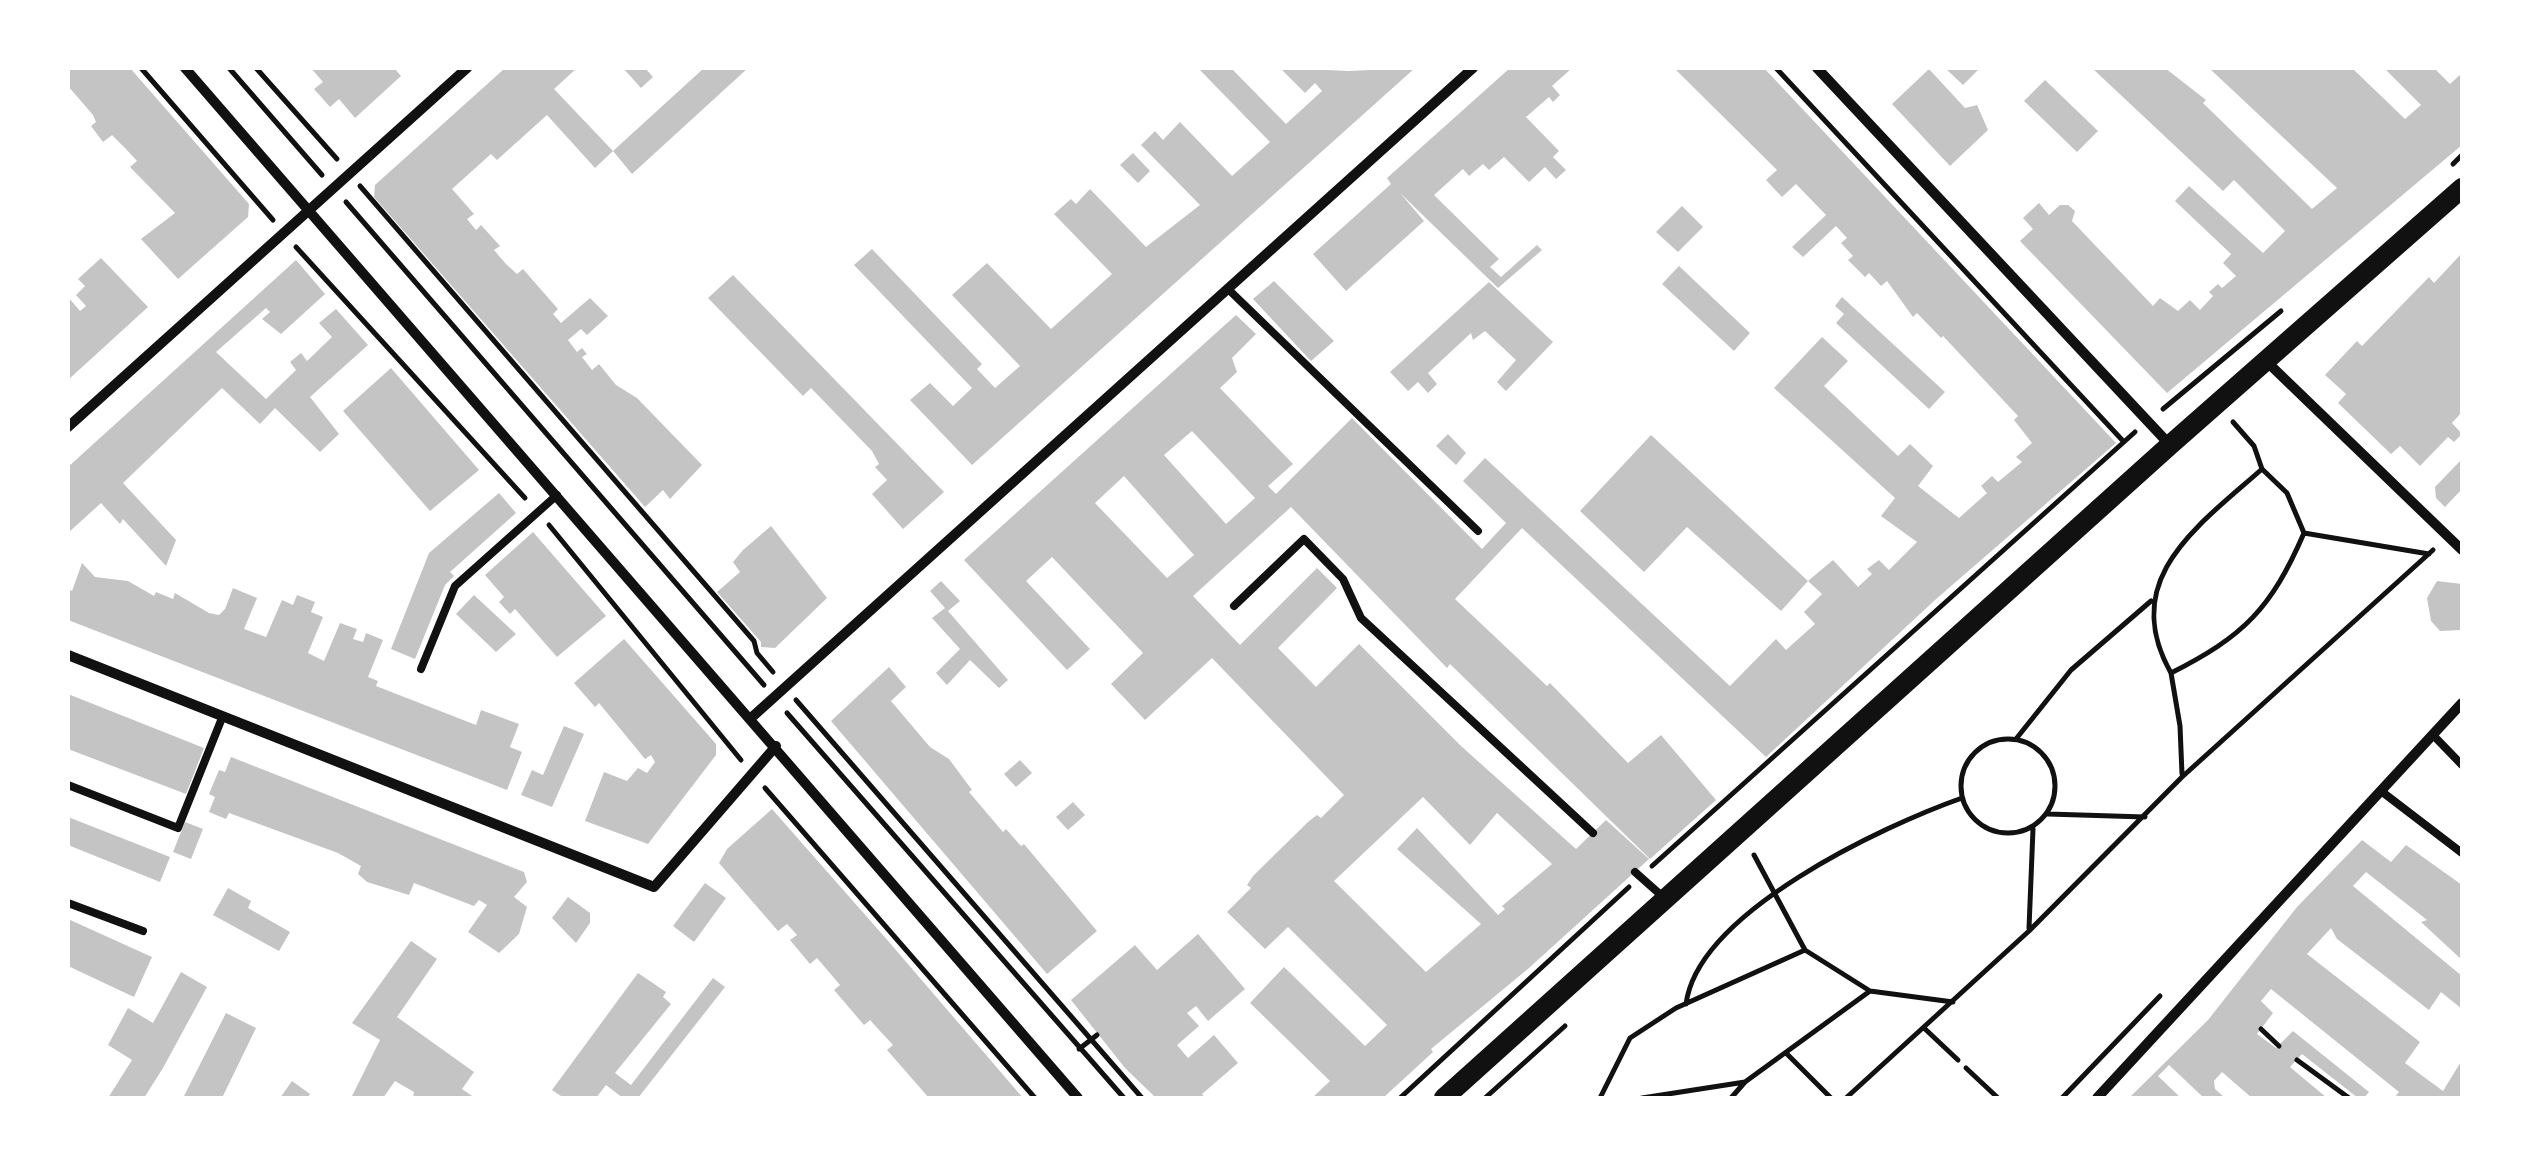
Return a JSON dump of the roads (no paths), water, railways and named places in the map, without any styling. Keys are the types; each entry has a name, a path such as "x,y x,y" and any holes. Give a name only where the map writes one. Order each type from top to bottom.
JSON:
{"main road":[{"path":"1444,1098 2265,360 2462,188"}],"street":[{"path":"185,68 1078,1098"},
{"path":"68,426 467,68"},
{"path":"751,718 1473,68"},
{"path":"1817,68 2170,445"},
{"path":"2265,360 2462,550"},
{"path":"68,655 654,887 776,746"},
{"path":"2097,1098 2462,703"}],"lane":[{"path":"1228,289 1478,531"},
{"path":"421,669 455,586 557,495"},
{"path":"1234,606 1304,539 1344,579 1361,618 1593,833"},
{"path":"68,786 178,828 222,718"},
{"path":"2432,736 2462,765"},
{"path":"2381,791 2462,853"},
{"path":"1638,874 1665,900"},
{"path":"68,903 143,930"}]}
